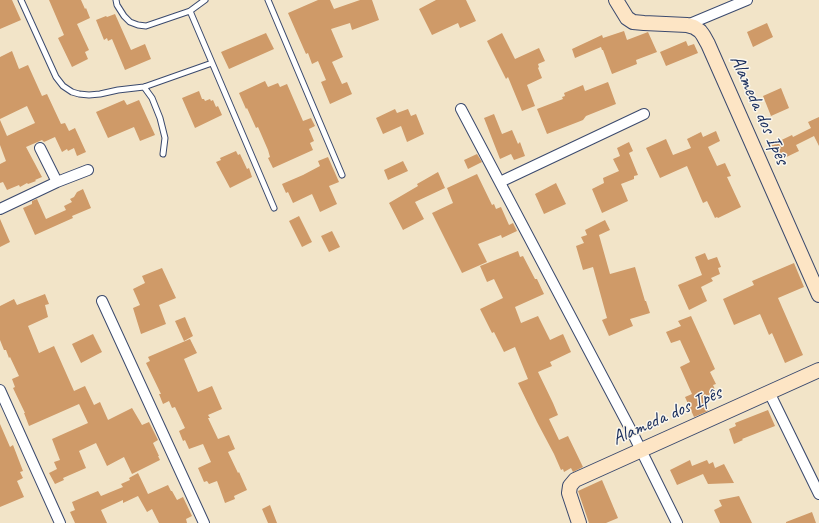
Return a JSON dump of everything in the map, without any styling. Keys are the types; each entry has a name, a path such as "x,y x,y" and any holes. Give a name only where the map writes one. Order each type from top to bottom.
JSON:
{"street":[{"path":"616,0 628,18 633,22 687,25 747,0"},
{"name":"Alameda dos Ipês","path":"687,25 700,31 708,44 819,293"},
{"path":"461,109 641,450 677,523"},
{"path":"500,182 644,114"},
{"path":"40,148 57,182"},
{"path":"0,209 57,182 88,170"},
{"path":"102,301 204,523"},
{"name":"Alameda dos Ipês","path":"578,523 569,493 570,486 575,480 819,370"},
{"path":"0,390 60,523"},
{"path":"769,392 819,494"}],"lane":[{"path":"21,0 56,78 63,86 72,92 90,95 144,87 212,63"},
{"path":"116,0 117,5 130,22 146,26 190,11 205,0"},
{"path":"268,0 342,175"},
{"path":"190,11 274,208"},
{"path":"144,87 152,98 160,118 165,138 163,154"}],"building":[{"path":"0,0 12,0 21,20 0,29"},
{"path":"49,0 81,0 90,18 77,24 89,50 85,52 88,59 72,67 58,38 64,35"},
{"path":"318,0 330,0 334,9 360,0 372,0 379,20 352,30 350,23 331,29 343,57 332,62 342,84 347,82 352,94 330,104 321,82 326,80 318,61 312,64 288,13"},
{"path":"436,0 466,0 476,21 460,28 458,23 432,35 419,9"},
{"path":"115,14 131,50 145,44 151,59 125,70 112,39 108,41 107,38 104,40 96,20"},
{"path":"767,23 773,37 753,47 747,32"},
{"path":"624,31 627,40 648,32 657,52 636,60 637,64 612,74 601,47 575,58 572,49 602,35 603,38"},
{"path":"266,33 274,49 229,69 221,52"},
{"path":"502,33 515,59 539,48 545,61 538,64 542,78 527,85 535,106 522,111 508,77 506,79 487,41"},
{"path":"686,41 688,46 694,44 698,53 666,66 660,52"},
{"path":"12,51 19,69 28,65 42,96 47,94 61,124 65,123 69,131 75,128 86,152 77,156 74,148 68,151 67,149 62,152 55,137 44,142 42,140 26,147 42,177 20,187 19,185 7,190 3,182 0,183 0,164 6,161 0,145 0,120 7,136 35,123 27,106 0,119 0,57"},
{"path":"265,81 268,87 278,83 280,87 287,84 303,121 311,118 315,126 309,129 314,141 310,143 313,150 273,168 268,158 270,157 268,150 258,127 256,128 239,93"},
{"path":"608,82 616,104 586,116 583,120 547,134 537,109 563,99 562,97 565,96 564,93 583,85 585,91"},
{"path":"781,88 789,108 771,116 763,96"},
{"path":"199,91 202,99 205,101 210,99 211,101 213,100 216,107 218,106 222,115 195,128 182,98"},
{"path":"124,100 127,105 139,100 155,135 140,141 134,127 108,138 96,112"},
{"path":"395,109 397,113 408,109 411,116 416,114 424,134 407,142 401,126 383,134 376,118"},
{"path":"494,114 502,134 512,130 518,144 520,142 525,156 514,160 511,154 500,159 484,118"},
{"path":"819,117 819,146 814,136 796,145 799,151 778,161 771,145 792,135 793,137 811,128 808,122"},
{"path":"716,131 720,141 708,147 717,166 725,163 731,176 727,177 741,207 718,218 715,218 707,201 703,203 687,166 660,178 646,148 666,139 673,155 691,148 687,139 701,132 703,137"},
{"path":"629,142 633,151 629,153 638,175 634,176 634,179 621,184 628,201 602,213 592,189 604,183 603,178 619,171 613,159 620,156 617,148"},
{"path":"236,151 238,155 240,154 247,169 249,168 252,177 230,188 216,162 221,160 220,158"},
{"path":"477,154 482,162 468,169 464,160"},
{"path":"328,157 339,182 329,186 337,204 320,212 312,194 293,203 282,184 320,166 318,161"},
{"path":"403,161 408,171 388,180 384,170"},
{"path":"438,172 445,188 415,202 424,219 403,230 389,203"},
{"path":"477,174 492,205 494,204 496,209 501,207 509,225 513,223 517,231 502,238 501,235 478,244 487,262 462,273 432,213 453,203 447,188"},
{"path":"556,183 566,204 544,214 535,194"},
{"path":"83,189 91,208 35,235 23,208 32,204 32,201 37,199 46,219 66,210 64,206 72,202 70,199 74,197 77,192"},
{"path":"299,216 312,242 302,247 289,221"},
{"path":"0,219 10,242 0,247"},
{"path":"605,220 610,230 599,235 610,274 635,267 650,313 630,319 633,326 609,336 602,320 607,318 593,267 583,270 576,246 584,243 581,237 587,235 585,230"},
{"path":"332,231 340,247 329,252 321,236"},
{"path":"518,251 520,257 523,256 535,279 537,279 544,294 515,307 521,323 538,316 550,340 563,334 571,352 550,362 552,366 538,372 558,415 549,419 559,440 568,436 583,467 573,472 571,468 564,472 563,469 561,470 518,383 528,379 515,347 504,352 494,332 492,333 480,309 503,298 494,279 487,282 480,266"},
{"path":"705,253 708,260 717,257 721,267 718,268 720,274 711,278 713,281 701,287 707,301 689,310 678,285 702,275 695,257"},
{"path":"794,263 804,287 778,298 803,355 785,363 772,333 769,335 760,314 734,325 723,299 754,285 752,281"},
{"path":"162,268 176,298 159,305 166,324 141,334 133,308 140,305 133,289 145,283 142,276"},
{"path":"45,294 49,304 45,305 48,317 28,326 39,353 54,346 74,391 85,386 94,405 100,402 108,420 132,408 142,425 149,422 158,440 153,443 160,460 132,474 124,457 107,466 96,443 79,451 86,468 63,478 64,480 55,484 49,473 57,469 54,462 60,460 52,439 88,423 79,404 29,426 25,413 13,388 15,387 12,379 19,376 0,340 0,306 14,299 17,305"},
{"path":"691,316 715,369 710,372 716,384 713,385 718,396 704,402 708,411 694,417 685,397 692,394 680,367 690,362 680,340 671,343 666,332 681,326 678,321"},
{"path":"185,317 193,336 184,341 175,321"},
{"path":"93,334 102,352 81,363 72,344"},
{"path":"190,339 197,353 184,359 198,392 212,386 222,409 208,415 210,418 208,418 218,439 229,435 235,449 228,452 247,490 234,496 235,499 225,503 217,481 209,484 207,481 204,482 198,468 211,462 203,444 189,449 185,440 183,441 179,431 185,428 175,407 172,408 169,401 163,404 159,394 161,394 146,363 150,361 148,357"},
{"path":"768,410 775,426 742,439 743,440 734,444 729,429 736,426 735,423"},
{"path":"0,424 10,447 13,445 23,471 20,472 23,478 17,481 24,497 0,507"},
{"path":"690,460 692,466 707,460 709,464 713,462 715,468 724,464 734,483 708,484 703,474 677,485 670,470"},
{"path":"138,473 148,494 168,485 177,500 183,497 192,516 186,519 187,523 159,523 152,509 147,512 138,496 123,503 123,500 101,510 107,523 75,523 70,512 75,510 72,502 98,491 101,496 123,487 121,484 130,480 129,478"},
{"path":"602,480 618,518 606,523 589,523 578,491"},
{"path":"739,496 752,523 720,523 714,510 722,506 719,500"},
{"path":"270,505 277,523 268,523 262,509"},
{"path":"812,512 816,523 786,523 786,522"}]}
